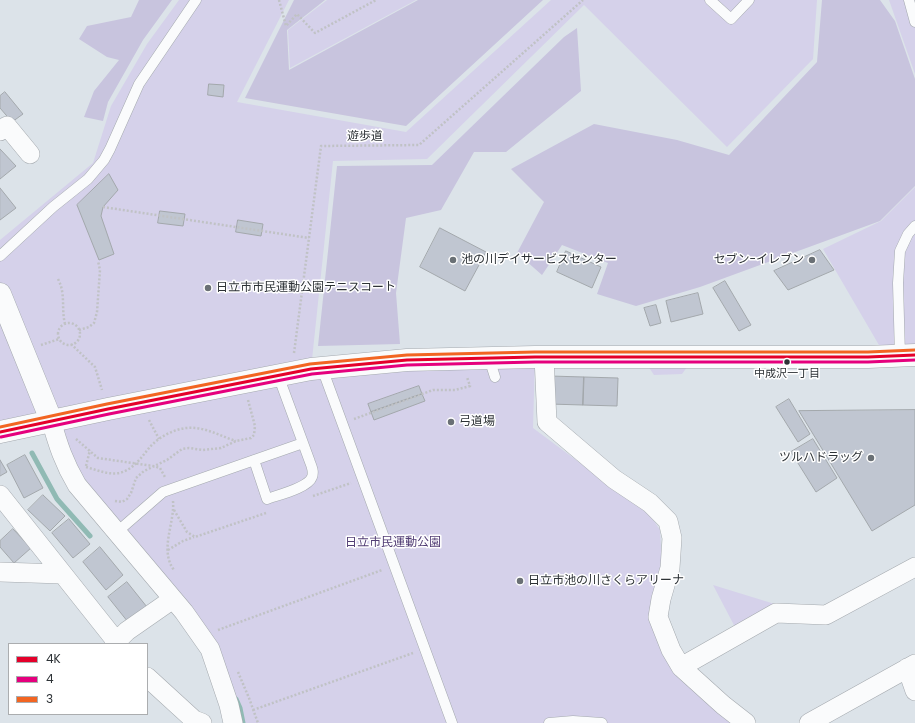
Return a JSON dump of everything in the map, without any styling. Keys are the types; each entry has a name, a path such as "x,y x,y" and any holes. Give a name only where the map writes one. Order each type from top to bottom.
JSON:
{"street":[{"path":"0,131 7,126 30,154"},
{"path":"0,294 51,420 58,446 66,466 77,485 173,599 210,649 229,705 233,723"},
{"path":"0,432 51,420 285,374 322,368 407,360 462,359 492,367 544,357 908,356"},
{"path":"544,357 547,422 614,479 650,503 668,521 672,538 670,568 661,599 658,616 671,650 681,667 746,723"},
{"path":"0,495 115,643 127,630 173,599"},
{"path":"681,667 776,613 826,614 915,567"},
{"path":"0,572 62,574"},
{"path":"809,723 911,666 915,691"},
{"path":"148,678 194,720 202,723"}],"lane":[{"path":"0,256 53,207 88,179 104,160 139,84 196,0"},
{"path":"710,0 731,19 749,0"},
{"path":"909,0 915,22"},
{"path":"908,356 898,283 900,251 908,234 915,226"},
{"path":"322,368 452,723"},
{"path":"254,460 267,499 308,484 312,478 313,471 303,443 285,374"},
{"path":"117,532 163,492 303,443"},
{"path":"549,723 573,721 602,723"}],"path":[{"path":"279,0 286,26 297,14 314,34 376,0"},
{"name":"遊歩道","path":"285,374 309,238 321,146 419,146 584,0"},
{"path":"102,207 309,238"},
{"path":"79,330 89,327 94,323 97,312 100,270 98,261"},
{"path":"58,279 62,286 62,314 64,324"},
{"path":"71,344 79,337 79,330 72,323 64,324 59,328 58,335 64,343 71,344 95,367 108,409"},
{"path":"342,423 433,390 455,390 470,386 462,359"},
{"path":"114,501 122,502 127,499 131,493 136,478 144,471 167,460 182,449 189,448 212,450 251,438 256,431 256,426 243,382"},
{"path":"86,467 105,473 115,473 129,469 159,439 188,427 204,429 236,442"},
{"path":"74,438 98,458 160,468 164,474 173,501 174,509 167,556 171,567"},
{"path":"88,472 86,467 90,450"},
{"path":"168,550 183,541 195,537"},
{"path":"217,630 394,566"},
{"path":"253,710 424,649"}],"green space":[{"name":"日立市民運動公園","path":"179,0 289,0 237,102 406,132 551,0 817,0 813,59 727,147 584,5 427,159 333,161 311,369 535,357 533,428 650,515 660,530 662,566 650,618 732,723 233,723 210,649 77,485 51,421 0,432 0,240 93,163 111,106 147,44"},
{"path":"327,0 416,0 290,68 288,30"},
{"path":"889,0 915,0 915,74"},
{"path":"915,187 915,352 883,352 823,249 881,221"},
{"path":"646,363 690,363 682,374 654,375"},
{"path":"713,585 778,605 736,629"}],"shaded area":[{"path":"139,0 172,0 143,40 108,102 103,121 84,117 94,91 119,60 107,57 79,39 87,26 131,17"},
{"path":"294,0 325,0 287,30 289,70 418,0 543,0 406,126 245,98"},
{"path":"822,0 880,0 895,21 915,79 915,186 880,221 700,287 636,306 597,294 608,263 562,245 542,275 517,253 544,202 511,169 594,124 677,140 729,155 817,62"},
{"path":"577,28 581,91 506,152 474,152 441,210 406,218 396,293 400,344 318,346 337,166 432,165 564,37"}],"building":[{"path":"209,84 224,85 223,97 208,95"},
{"path":"5,92 23,114 12,122 0,108 0,96"},
{"path":"0,149 16,166 0,179"},
{"path":"109,174 118,190 103,207 101,216 114,254 99,260 77,205"},
{"path":"0,188 16,208 0,220"},
{"path":"160,211 185,214 183,226 158,223"},
{"path":"238,220 263,224 261,236 236,232"},
{"name":"池の川デイサービスセンター","path":"440,228 486,252 465,291 420,267"},
{"name":"セブン-イレブン","path":"820,250 834,270 788,290 774,271"},
{"path":"566,251 601,267 592,288 557,272"},
{"path":"725,281 751,325 739,331 713,288"},
{"path":"698,293 703,314 671,322 666,301"},
{"path":"656,305 661,323 650,326 644,308"},
{"path":"550,376 584,377 583,405 549,404"},
{"path":"584,377 618,378 617,406 583,405"},
{"path":"419,386 422,394 371,412 368,404"},
{"path":"422,394 425,401 374,420 371,412"},
{"path":"789,399 810,434 798,442 776,407"},
{"name":"ツルハドラッグ","path":"915,410 915,505 872,531 799,411"},
{"path":"813,439 837,478 816,492 791,452"},
{"path":"25,455 43,488 24,498 7,465"},
{"path":"0,460 7,472 0,476"},
{"path":"43,495 65,516 50,531 28,510"},
{"path":"69,519 90,544 73,558 52,533"},
{"path":"13,529 31,548 14,563 0,547 0,541"},
{"path":"100,547 123,575 106,590 83,562"},
{"path":"127,582 147,607 128,622 108,597"}],"waterway":[{"path":"32,453 57,499 90,536"},
{"path":"236,699 240,708 243,723"}],"transit line":[{"name":"3","path":"0,427 107,404 310,364 407,355 535,352 868,352 915,350"},
{"name":"4K","path":"0,432 311,369 407,360 535,357 868,357 915,355"},
{"name":"4","path":"1,437 312,374 407,365 535,362 868,362 915,360"}],"place":[{"name":"池の川デイサービスセンター","path":"453,260"},
{"name":"セブン-イレブン","path":"812,260"},
{"name":"日立市市民運動公園テニスコート","path":"208,288"},
{"name":"中成沢一丁目","path":"787,362"},
{"name":"弓道場","path":"451,422"},
{"name":"ツルハドラッグ","path":"871,458"},
{"name":"日立市池の川さくらアリーナ","path":"520,581"}]}
